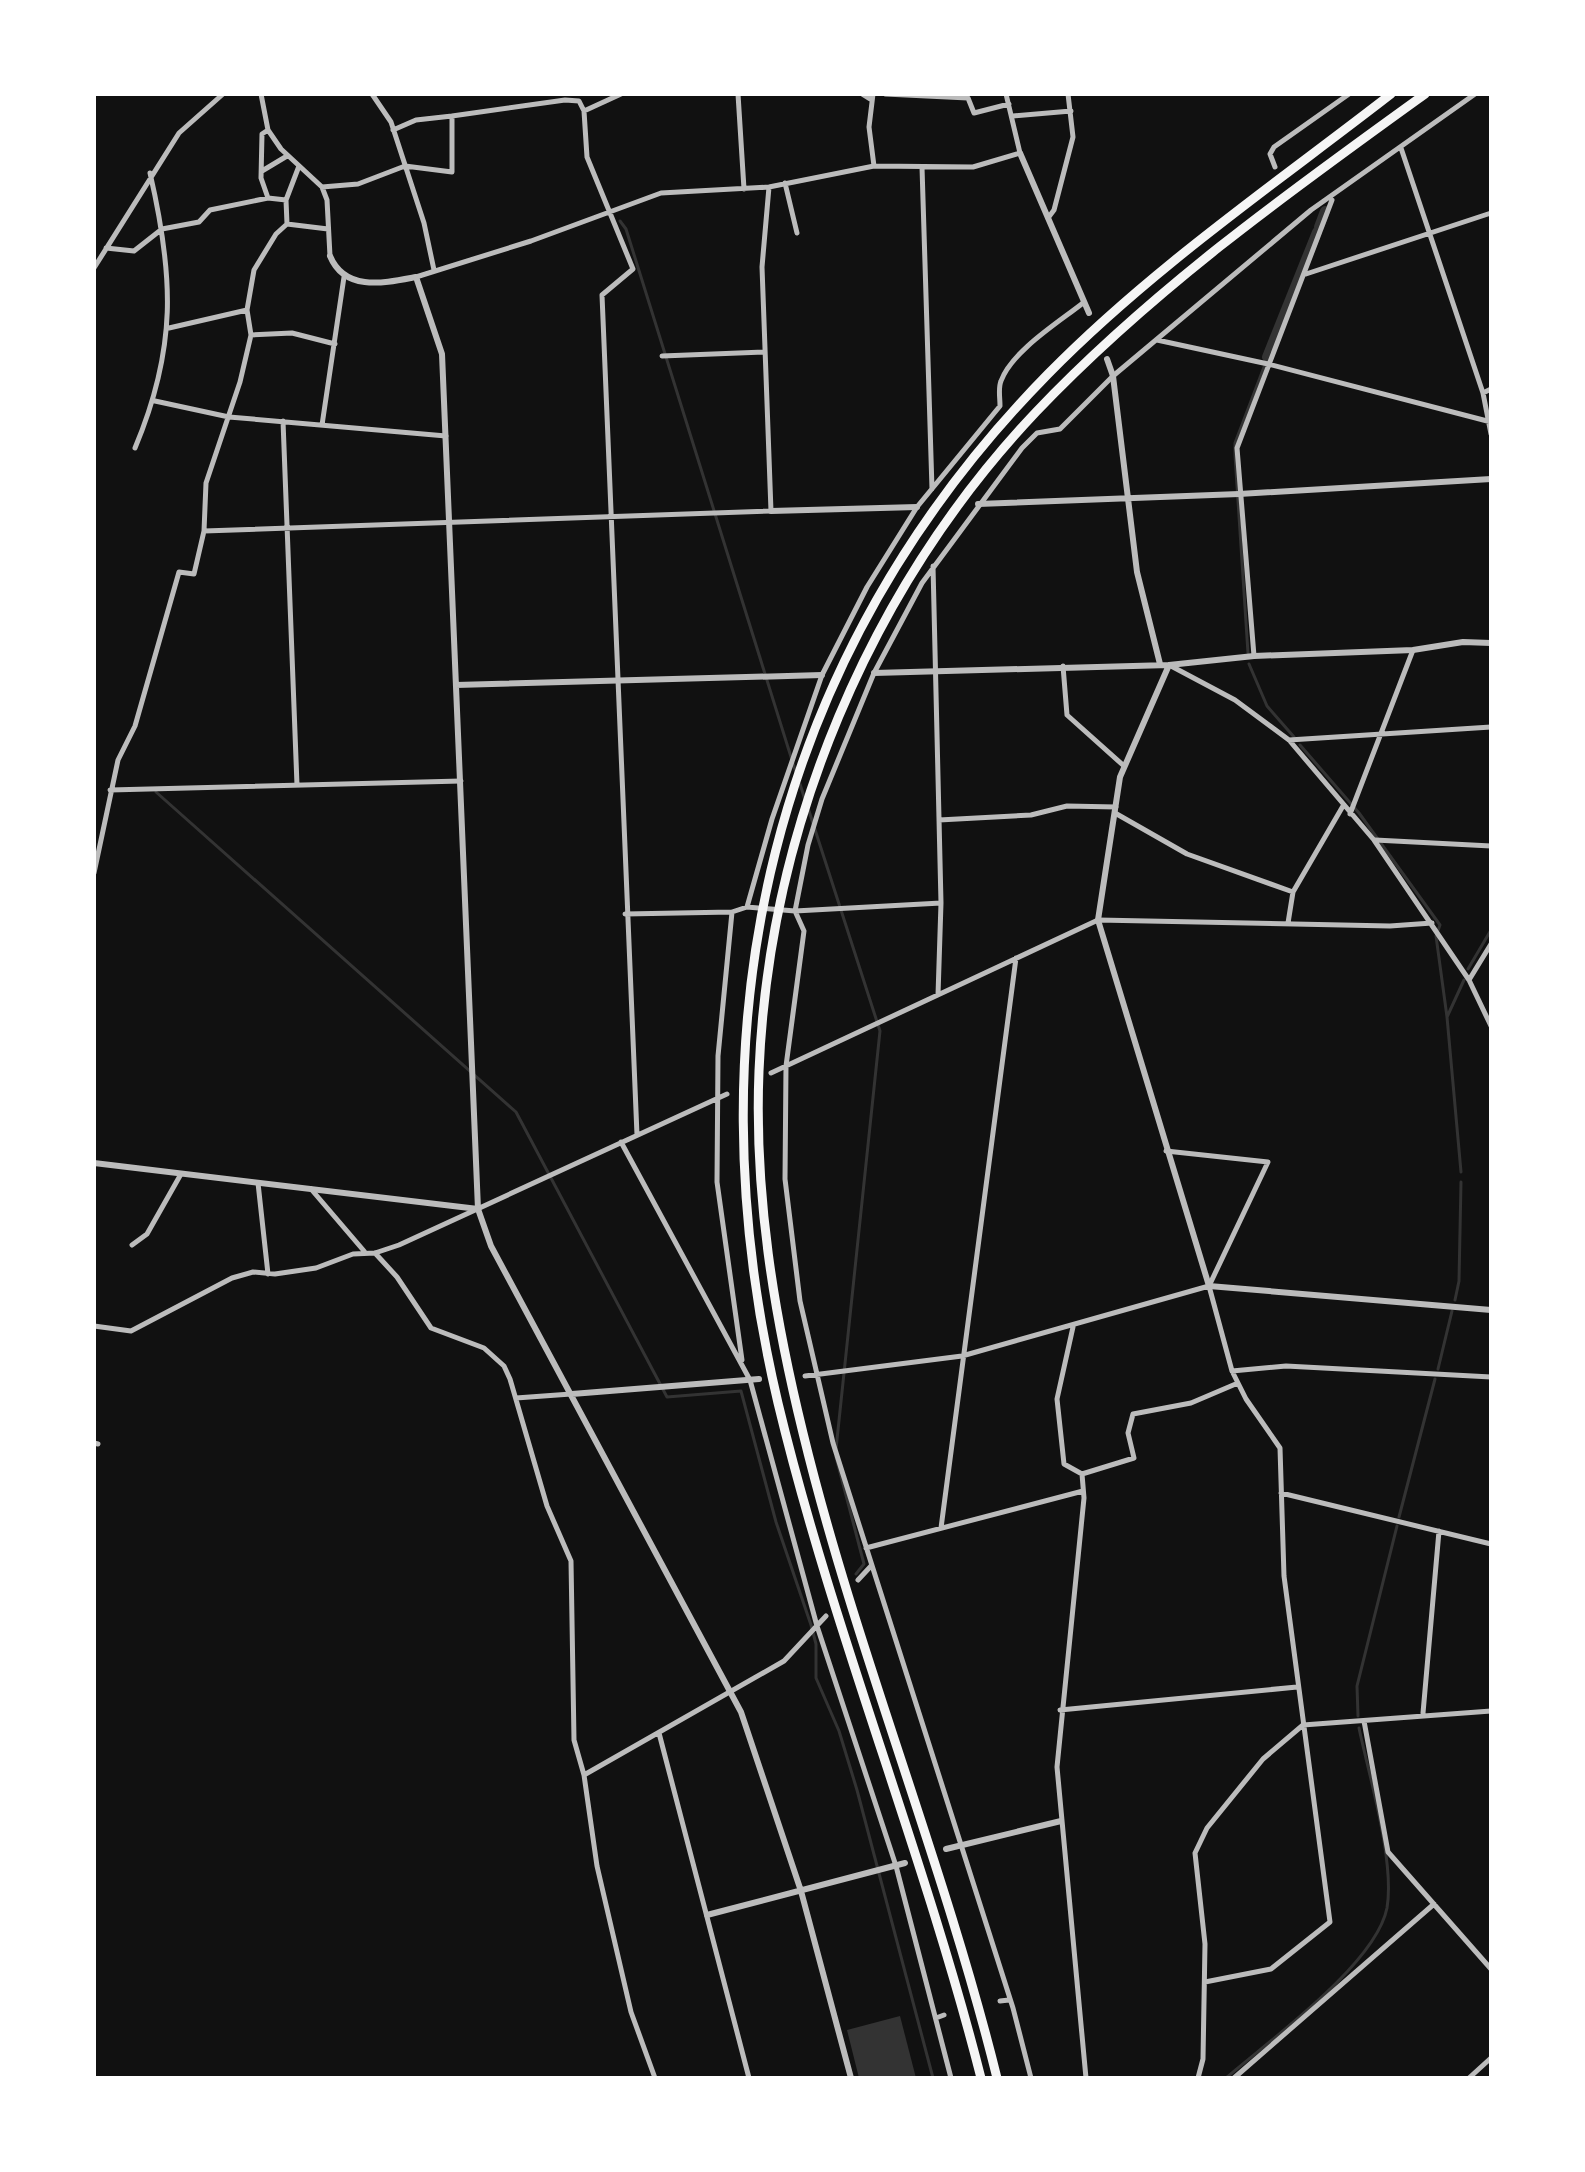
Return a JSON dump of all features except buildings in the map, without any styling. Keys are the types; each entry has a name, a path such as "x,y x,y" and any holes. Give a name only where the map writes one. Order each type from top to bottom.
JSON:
{"highway":[{"path":"981,2078 941,1933 812,1528 761,1322 746,1219 741,1113 744,1036 758,927 775,849 801,767 853,643 931,515 1016,408 1126,302 1391,94"},
{"path":"997,2078 956,1929 835,1548 805,1441 778,1321 765,1228 759,1111 761,1037 775,929 791,854 816,776 867,654 943,528 1031,417 1095,353 1190,270 1425,94"}],"street":[{"path":"94,268 150,173 179,133 223,94"},
{"path":"273,94 262,95 268,130 288,155 322,187 330,256 344,277 322,425"},
{"path":"372,94 393,130 434,270"},
{"path":"584,111 621,94"},
{"path":"738,94 744,189"},
{"path":"862,94 872,96 869,127 874,166"},
{"path":"885,94 968,98 974,113 1009,104"},
{"path":"1006,94 1020,153 1089,313"},
{"path":"1048,218 1054,210 1073,137 1068,94"},
{"path":"1275,167 1270,154 1274,147 1349,94"},
{"path":"1031,2078 871,1565 817,1375 800,1301 785,1179 786,1066 804,931 795,911 808,845 822,799 874,673 933,565 1031,439 1037,433 1060,429 1113,376 1304,215 1333,198 1475,94"},
{"path":"393,130 416,120 565,100 579,101 584,111 587,157 633,269 602,295 625,914 637,1135"},
{"path":"1013,116 1071,111"},
{"path":"322,187 358,184 405,166 452,172 452,116"},
{"path":"268,130 262,134 261,172 268,198"},
{"path":"1401,148 1483,393 1491,434"},
{"path":"344,277 383,283 416,277 531,241 661,193 769,187 874,166 973,167 1020,153"},
{"path":"261,172 288,155"},
{"path":"287,224 286,200 299,166"},
{"path":"922,167 932,490"},
{"path":"135,448 155,401 169,328 162,229 150,173"},
{"path":"785,183 797,233"},
{"path":"769,187 762,267 771,511"},
{"path":"106,248 134,251 162,229 199,222 210,210 268,198 286,200"},
{"path":"1254,656 1237,448 1333,198"},
{"path":"1299,207 1304,215"},
{"path":"1305,274 1491,213"},
{"path":"94,873 110,790 148,685 161,628 179,572 194,574 204,531 206,483 229,417 251,335 247,310 254,270 276,234 287,224 328,229"},
{"path":"416,277 442,354 478,1209 491,1246 741,1712 801,1891 851,2078"},
{"path":"747,907 772,819 822,675 867,587 917,507 1000,406 999,384 1005,372 1037,338 1083,303"},
{"path":"169,328 247,310"},
{"path":"251,335 292,333 335,344"},
{"path":"1157,340 1268,364 1491,422"},
{"path":"662,356 765,352"},
{"path":"1107,359 1113,376 1125,499 1137,572 1160,664"},
{"path":"1483,393 1491,389"},
{"path":"155,401 229,417 446,436"},
{"path":"283,421 297,785"},
{"path":"978,504 1239,494 1491,479"},
{"path":"204,531 917,507"},
{"path":"933,565 941,903 938,995"},
{"path":"874,673 1169,665 1254,656 1413,650 1463,642 1491,643"},
{"path":"1350,814 1413,650"},
{"path":"1169,665 1235,700 1289,740 1374,840 1488,1008 1491,1026"},
{"path":"1169,665 1124,766 1098,920 1232,1371 1280,1448 1284,1576 1330,1922 1271,1969 1205,1982"},
{"path":"1063,666 1067,715 1124,766"},
{"path":"456,685 822,675"},
{"path":"1289,740 1491,727"},
{"path":"110,790 461,781"},
{"path":"939,820 1031,815 1067,806 1116,810 1187,854 1293,892"},
{"path":"1288,923 1293,892 1343,806"},
{"path":"1374,840 1491,846"},
{"path":"625,914 732,912 747,907 795,911 941,903"},
{"path":"732,912 716,1099 717,1182 743,1363"},
{"path":"771,1073 1098,920 1390,926 1432,923"},
{"path":"1469,980 1491,944"},
{"path":"941,1528 1016,958"},
{"path":"94,1326 131,1331 232,1278 253,1272 268,1274 316,1268 364,1252 375,1253 727,1094"},
{"path":"621,1142 750,1380 817,1626 896,1866 951,2078"},
{"path":"1166,1151 1268,1162 1209,1286"},
{"path":"94,1163 478,1209"},
{"path":"132,1245 147,1234 181,1174"},
{"path":"258,1183 268,1274"},
{"path":"311,1189 364,1252"},
{"path":"375,1253 397,1277 431,1328 470,1340 504,1366 516,1398 547,1506 571,1561 574,1740 584,1775 597,1866 631,2012 655,2078"},
{"path":"805,1376 962,1356 1209,1286 1491,1310"},
{"path":"1073,1327 1057,1399 1064,1464 1082,1474 1134,1458 1128,1433 1133,1414 1191,1403 1238,1383"},
{"path":"1232,1371 1286,1366 1491,1377"},
{"path":"516,1398 759,1379"},
{"path":"1082,1474 1083,1491 1057,1767 1086,2078"},
{"path":"866,1548 1083,1491"},
{"path":"1281,1493 1491,1543"},
{"path":"1423,1713 1439,1531"},
{"path":"858,1580 871,1565"},
{"path":"584,1775 784,1661 826,1616"},
{"path":"1060,1710 1297,1687"},
{"path":"1198,2078 1203,2059 1205,1944 1195,1853 1198,1841 1263,1759 1303,1725 1423,1713 1491,1711"},
{"path":"1364,1721 1388,1852 1491,1969"},
{"path":"659,1733 749,2078"},
{"path":"946,1849 1061,1821"},
{"path":"707,1915 905,1863"},
{"path":"1234,2078 1434,1904"},
{"path":"1000,2001 1009,2000"},
{"path":"936,2018 944,2015"},
{"path":"1469,2078 1491,2058"}],"shaded area":[{"path":"900,2016 916,2078 859,2078 847,2030"}],"waterway":[{"path":"1319,227 1325,211"},
{"path":"620,221 626,229 796,773"},
{"path":"1267,357 1317,232"},
{"path":"1248,653 1235,443 1264,367"},
{"path":"1249,664 1267,706 1294,737"},
{"path":"1300,745 1359,813 1440,925 1436,936 1447,1017"},
{"path":"800,784 805,800"},
{"path":"156,792 516,1112 667,1397 741,1391 776,1522 816,1644 816,1678 839,1731 857,1790 933,2078"},
{"path":"809,811 880,1031 836,1449"},
{"path":"1468,969 1491,930"},
{"path":"1461,1172 1447,1017 1464,980"},
{"path":"1455,1300 1459,1281 1461,1182"},
{"path":"1438,1369 1452,1311"},
{"path":"1399,1517 1435,1379"},
{"path":"836,1457 864,1564 856,1574"},
{"path":"1358,1716 1357,1686 1397,1526"},
{"path":"1226,2078 1319,2000 1363,1953 1379,1930 1387,1908 1387,1867 1380,1818 1359,1728"}]}
